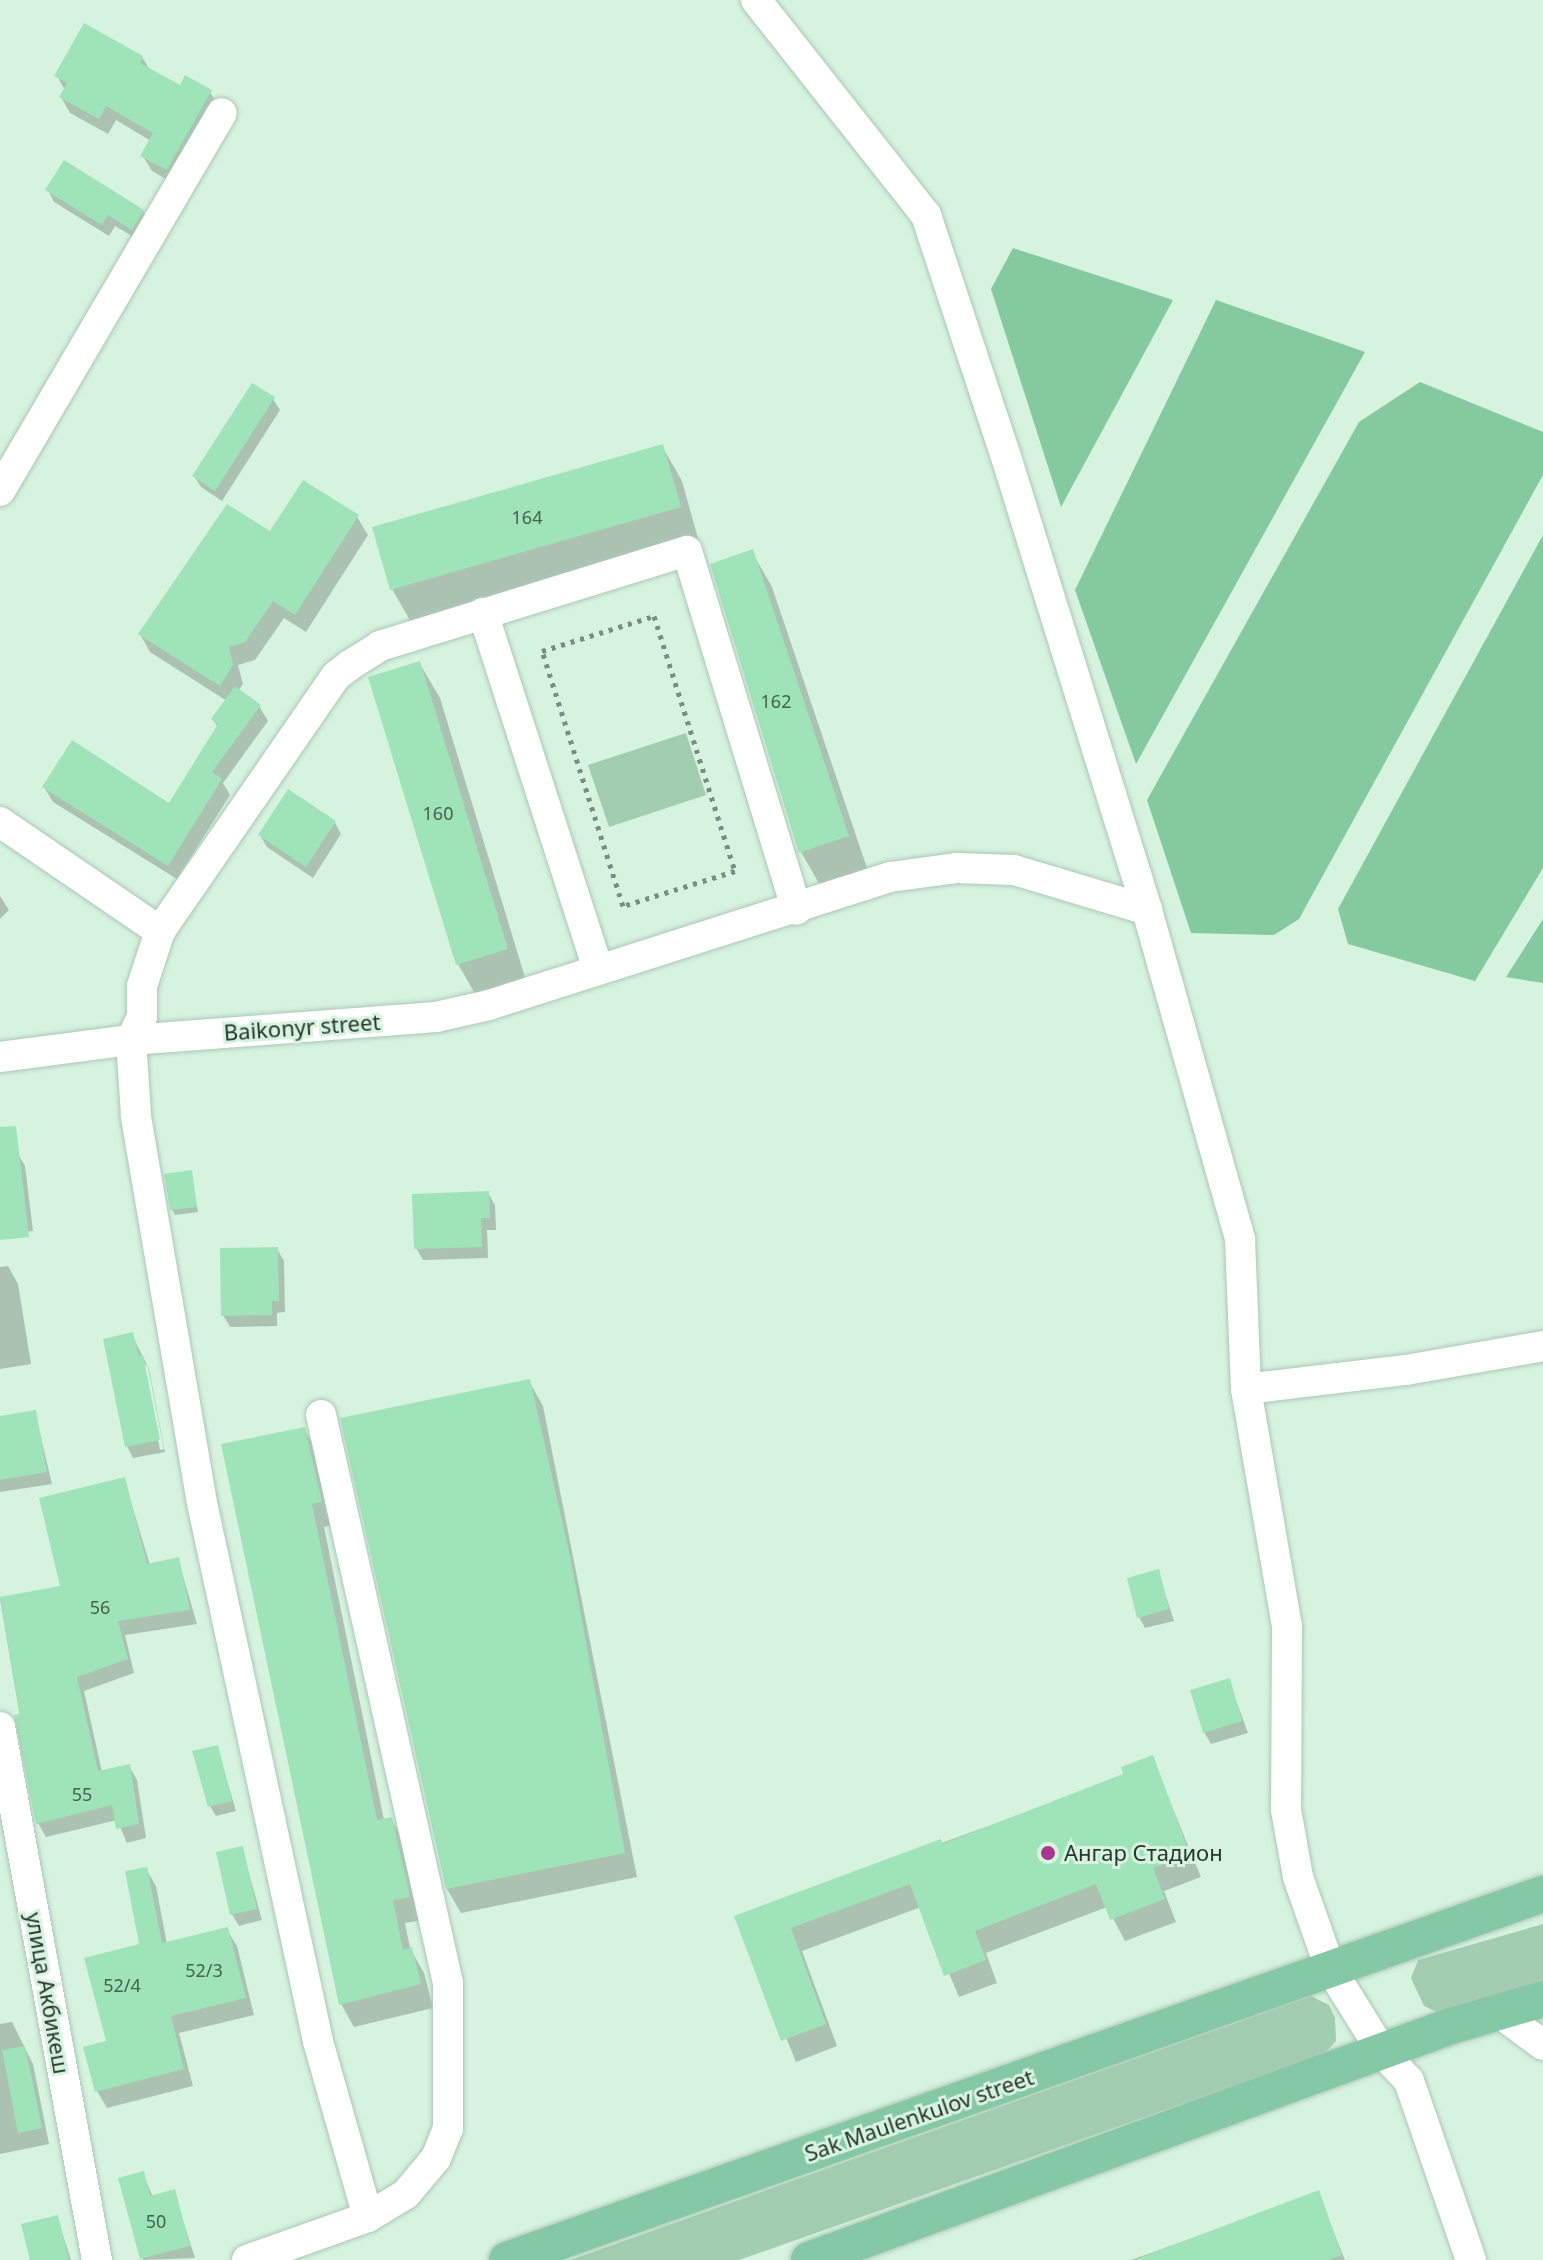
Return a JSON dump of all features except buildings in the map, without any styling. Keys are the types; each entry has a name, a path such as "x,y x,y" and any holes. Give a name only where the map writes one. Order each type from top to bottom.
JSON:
{"main road":[{"name":"Sak Maulenkulov street","path":"507,2260 1543,1894"},
{"path":"809,2260 1383,2053 1543,1999"}],"street":[{"path":"756,0 926,215 1147,910 1240,1239 1246,1389 1287,1626 1286,1810 1298,1877 1330,1968 1383,2053 1409,2081 1471,2260"},
{"path":"0,491 222,113"},
{"path":"368,2217 318,2041 202,1503 136,1115 131,1040 142,1016 142,986 160,931 336,676 380,646 687,551 797,910"},
{"path":"483,613 598,969"},
{"path":"0,822 160,931"},
{"name":"Baikonyr street","path":"0,1057 131,1040 436,1017 797,910 890,877 957,868 1014,870 1147,910"},
{"path":"1246,1389 1406,1370 1543,1346"},
{"path":"247,2260 368,2217 406,2194 436,2158 448,2129 448,1983 321,1415"},
{"name":"улица Акбикеш","path":"0,1727 97,2260"},
{"path":"1501,2014 1543,2045"}],"path":[{"path":"654,616 735,871 623,906 542,651 654,616"}],"shaded area":[{"path":"1013,248 1173,300 1061,507 991,289"},
{"path":"1216,300 1365,352 1136,764 1075,590"},
{"path":"1420,382 1543,432 1543,475 1299,919 1274,935 1191,933 1147,800 1359,422"},
{"path":"1543,535 1543,868 1475,981 1348,944 1338,909"},
{"path":"686,733 706,795 609,827 588,765"},
{"path":"1543,919 1543,983 1506,977"},
{"path":"1543,1924 1543,1980 1439,2013 1424,2006 1411,1978 1418,1960"},
{"path":"1311,1996 1329,2005 1335,2018 1336,2041 1324,2054 739,2260 570,2260"}],"place":[{"name":"Ангар Стадион","path":"1048,1853"}]}
